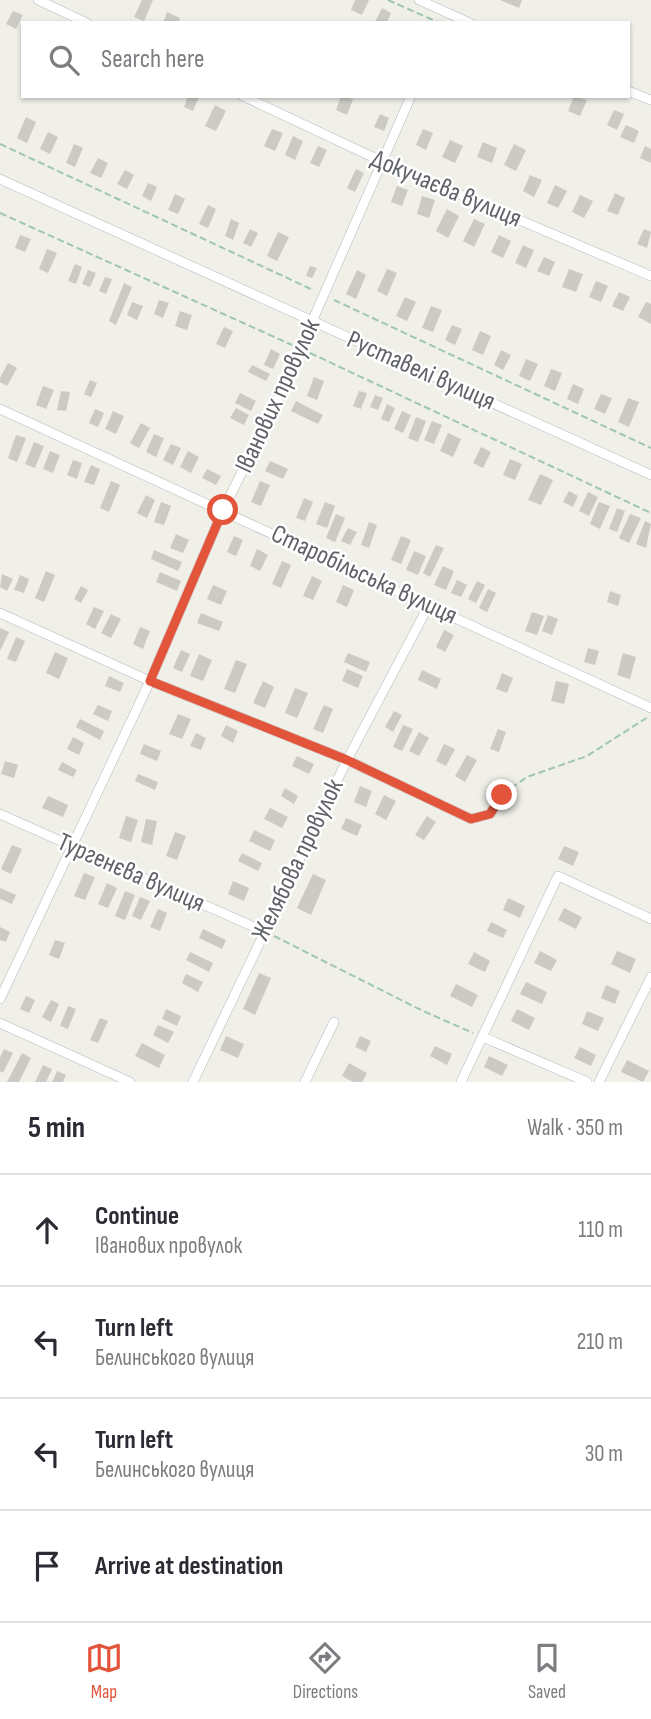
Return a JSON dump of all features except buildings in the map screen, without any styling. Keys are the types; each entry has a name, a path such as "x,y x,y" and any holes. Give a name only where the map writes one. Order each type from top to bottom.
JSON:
{"street":[{"path":"38,0 83,21"},
{"path":"419,0 445,20"},
{"path":"630,92 651,100"},
{"name":"Докучаєва вулиця","path":"247,98 381,161 651,276"},
{"name":"Іванових провулок","path":"0,999 150,681 223,510 314,322 410,98"},
{"name":"Руставелі вулиця","path":"0,179 651,475"},
{"name":"Старобільська вулиця","path":"0,409 651,708"},
{"name":"Желябова провулок","path":"193,1082 347,760 429,605"},
{"path":"0,613 150,681 347,760 471,819 490,814 502,795"},
{"name":"Тургенєва вулиця","path":"0,814 263,931"},
{"path":"461,1082 558,876 651,919"},
{"path":"599,1082 651,977"},
{"path":"0,1023 130,1082"},
{"path":"305,1082 334,1023"},
{"path":"483,1037 587,1082"}],"path":[{"path":"388,0 445,20"},
{"path":"0,144 651,448"},
{"path":"0,213 301,349 651,513"},
{"path":"502,795 527,777 587,756 651,715"},
{"path":"263,931 421,1010 483,1037"}],"route":[{"path":"223,510 150,681 347,760 471,819 490,814 502,795"}]}
